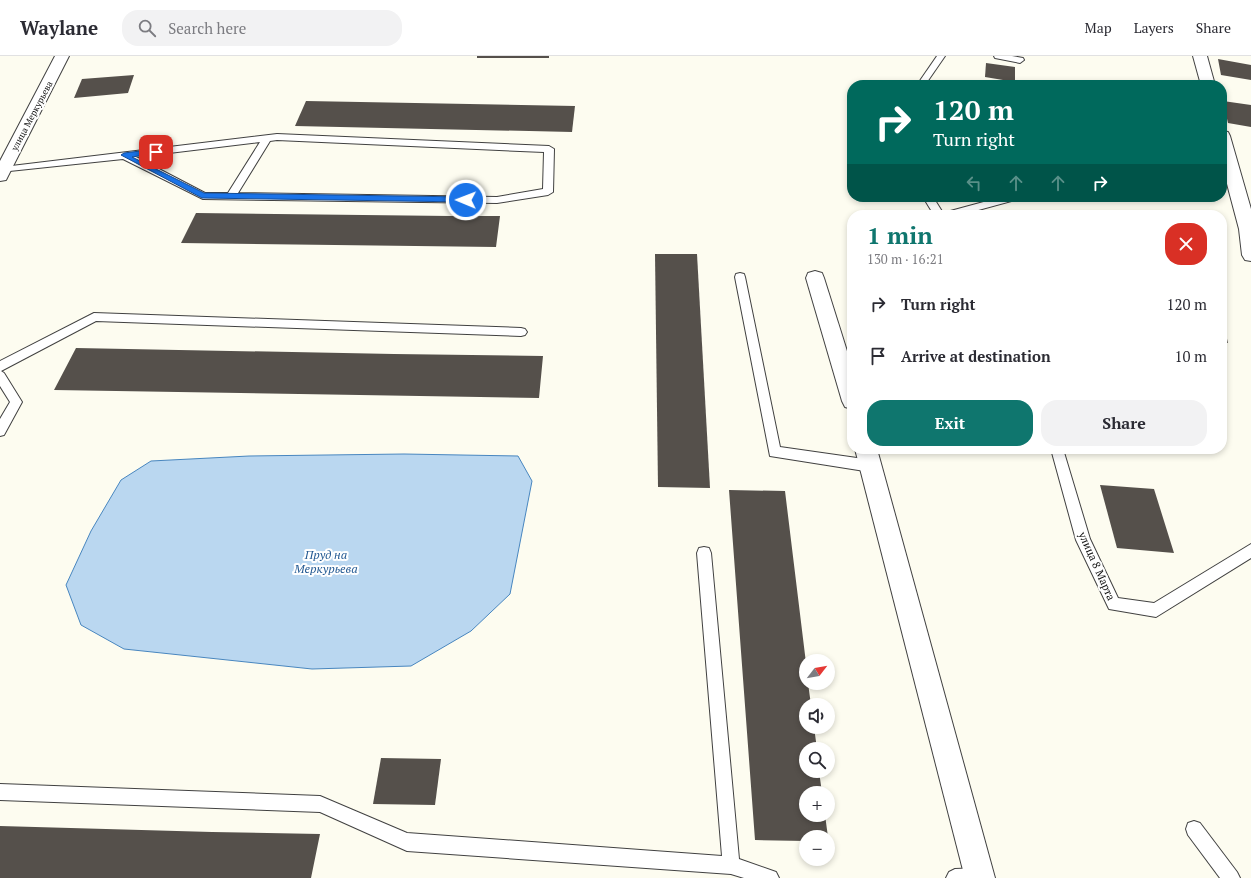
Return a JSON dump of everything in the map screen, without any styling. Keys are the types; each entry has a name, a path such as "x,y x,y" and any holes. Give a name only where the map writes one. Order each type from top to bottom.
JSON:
{"street":[{"name":"улица Меркурьева","path":"1,173 62,56"},
{"path":"1200,56 1207,80"},
{"path":"1227,154 1248,229 1251,255"},
{"path":"815,278 847,384"},
{"path":"869,457 980,878"}],"lane":[{"path":"924,80 941,56"},
{"path":"998,56 1020,60"},
{"path":"1,173 124,155 277,137 549,149 548,192 497,200 202,196 124,155"},
{"path":"231,196 267,138"},
{"path":"966,210 996,202"},
{"path":"740,277 775,452 869,457"},
{"path":"0,367 94,317 521,332"},
{"path":"0,376 16,402 0,431"},
{"name":"улица 8 Марта","path":"1058,454 1083,540 1114,604 1156,610 1251,550"},
{"path":"704,553 731,865"},
{"path":"0,792 320,804 407,842 731,865 770,878"},
{"path":"1194,829 1231,878"},
{"path":"955,878 980,878"}],"water":[{"name":"Пруд на Меркурьева","path":"404,454 518,456 532,481 510,594 471,631 411,666 312,669 124,649 81,625 66,585 91,531 121,480 151,461 249,456"}],"building":[{"path":"477,56 549,56 549,58 477,58"},
{"path":"1218,59 1251,65 1251,80 1221,75"},
{"path":"986,63 1015,67 1015,80 985,77"},
{"path":"134,75 128,93 74,98 82,79"},
{"path":"306,101 575,106 572,132 295,126"},
{"path":"1227,102 1251,105 1251,127 1228,123"},
{"path":"196,213 500,216 496,247 181,243"},
{"path":"655,254 697,254 710,488 658,487"},
{"path":"76,348 543,356 539,398 54,390"},
{"path":"1100,485 1154,489 1174,553 1117,548"},
{"path":"729,490 785,491 805,654 799,654 799,690 809,690 810,698 799,698 799,734 815,734 816,742 799,742 799,778 820,778 821,786 799,786 799,822 826,822 827,830 799,830 799,841 755,840"},
{"path":"381,758 441,759 435,805 373,804"},
{"path":"0,826 320,834 311,878 0,878"}],"route":[{"path":"156,152 124,155 202,196 466,200"}]}
